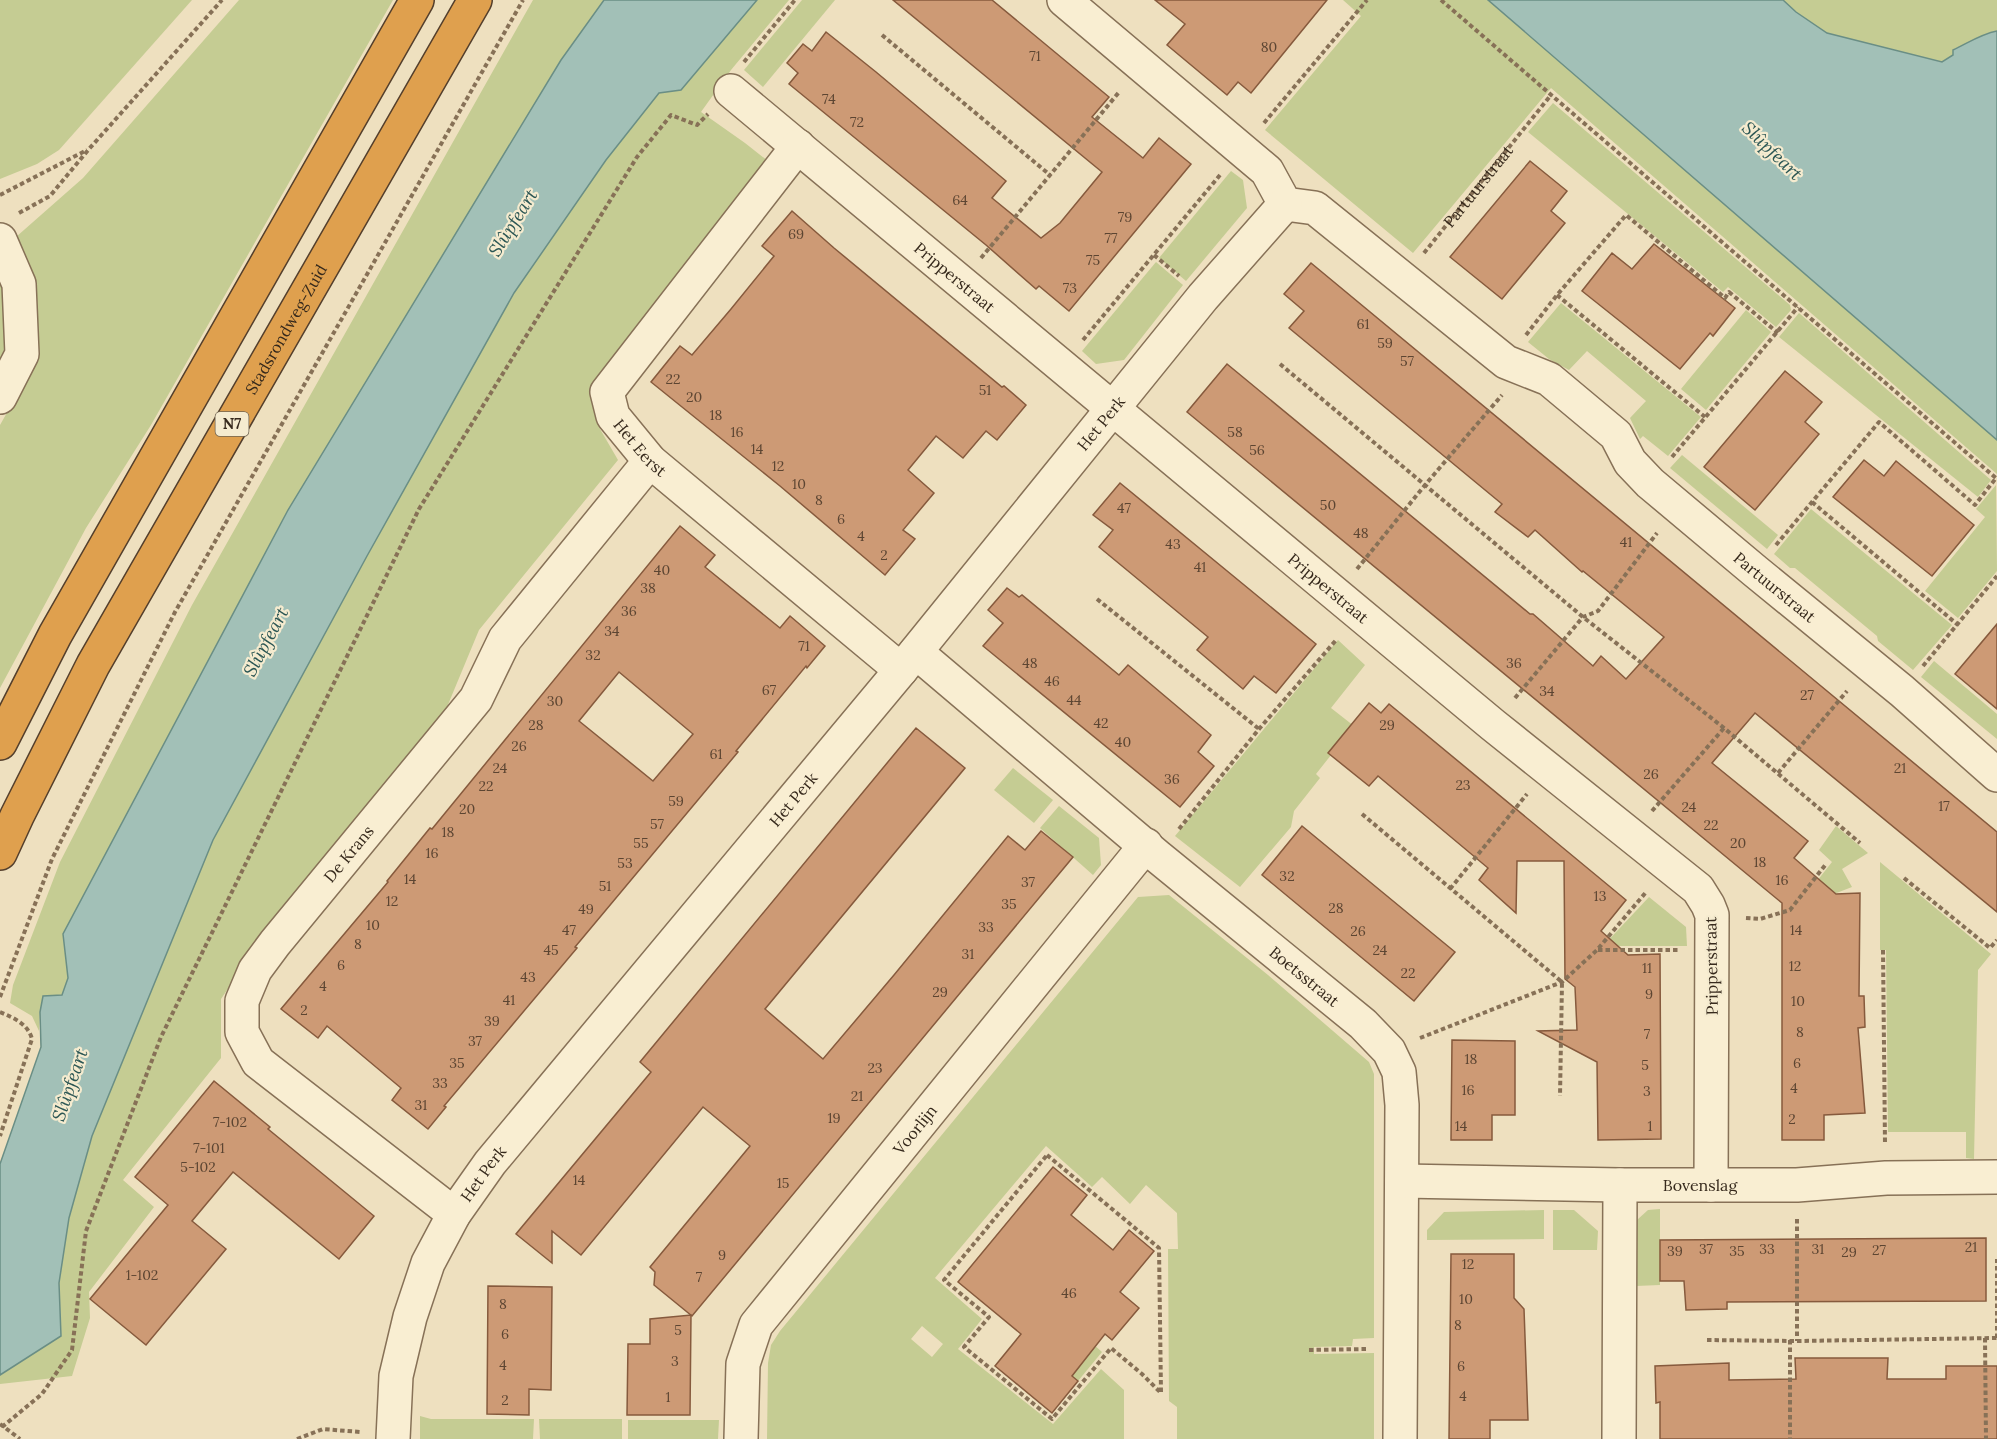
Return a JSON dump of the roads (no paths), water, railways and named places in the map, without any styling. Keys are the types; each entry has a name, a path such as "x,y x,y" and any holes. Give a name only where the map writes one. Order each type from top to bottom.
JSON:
{"highway":[{"path":"0,743 61,624 417,0"},
{"name":"Stadsrondweg-Zuid","path":"0,853 93,665 475,0"}],"street":[{"path":"1064,0 1266,171 1285,204"},
{"name":"Pripperstraat","path":"731,91 1493,725 1698,889 1712,915 1711,1185"},
{"name":"Het Eerst","path":"798,146 607,392 613,416 650,461 908,661"},
{"name":"Partuurstraat","path":"1285,204 1315,208 1506,362 1549,379 1616,435 1630,462 1650,483 1902,691 1997,775"},
{"name":"Het Perk","path":"379,1436 410,1317 428,1263 454,1214 490,1163 908,661 1203,297 1285,204"},
{"path":"0,397 22,354 19,284 5,229"},
{"name":"De Krans","path":"454,1214 258,1062 242,1032 242,1001 255,970 275,943 476,699 504,639 650,461"},
{"name":"Boetsstraat","path":"908,661 1151,850 1363,1024 1389,1051 1399,1072 1401,1094 1400,1439"},
{"name":"Voorlijn","path":"741,1439 743,1364 756,1325 1151,850"},
{"name":"Bovenslag","path":"1402,1181 1797,1185 1886,1178 1997,1177"},
{"path":"1619,1439 1620,1185"}],"water":[{"name":"Slûpfeart","path":"604,0 757,0 681,90 659,93 606,160 514,293 367,556 213,840 92,1136 69,1218 59,1283 61,1336 0,1375 0,1164 41,1047 40,1012 43,996 62,995 68,978 63,934 288,510 561,60"},
{"name":"Slûpfeart","path":"1488,0 1783,0 1796,12 1827,33 1942,62 1953,55 1953,50 1980,36 1997,31 1997,440"}]}
